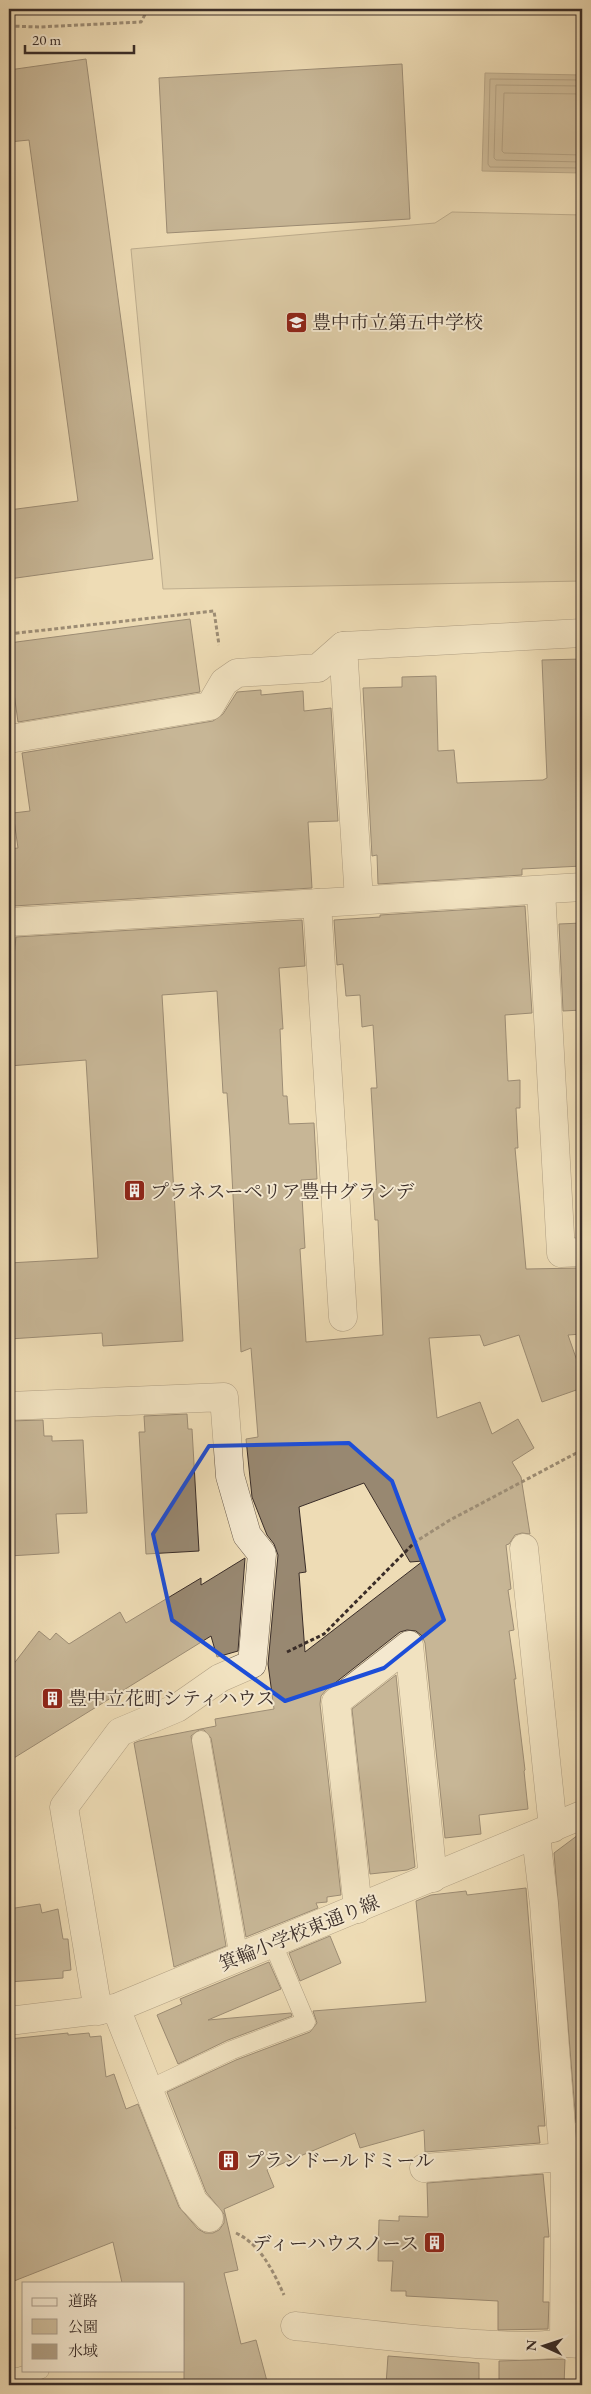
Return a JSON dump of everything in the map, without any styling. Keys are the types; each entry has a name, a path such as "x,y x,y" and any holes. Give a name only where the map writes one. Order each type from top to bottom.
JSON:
{"street":[{"path":"9,739 210,706 224,682 238,674 318,668 343,646 582,633"},
{"path":"343,646 359,900"},
{"path":"9,922 582,887"},
{"path":"541,890 561,1253 582,1252"},
{"path":"317,903 343,1317"},
{"path":"9,1406 224,1397 230,1476 247,1535 262,1554 252,1664 220,1678 177,1708 120,1732 64,1807 107,2009 150,2089 193,2201 209,2218"},
{"path":"295,2326 384,2337 492,2345 548,2346 573,2344 563,2158 544,1904 544,1832 524,1548"},
{"path":"358,1909 336,1702 409,1645 433,1878"},
{"name":"箕輪小学校東通り線","path":"9,2021 107,2009 239,1958 582,1816"},
{"path":"424,2168 563,2158"}],"lane":[{"path":"201,1740 239,1958"},
{"path":"150,2089 232,2050 306,2022 273,1944"},
{"path":"9,2378 34,2372"}],"path":[{"path":"9,26 40,27 141,22 148,9"},
{"path":"9,634 214,611 224,682"},
{"path":"252,1664 278,1656 324,1634 415,1542 450,1520 582,1450"},
{"path":"209,2218 249,2240 264,2257 292,2311 295,2326"}],"highlighted area":[{"path":"349,1443 392,1481 444,1620 384,1668 285,1701 172,1620 153,1534 209,1446"}],"green space":[{"path":"452,212 582,215 582,581 163,589 131,249 435,223"}],"water":[{"path":"485,73 582,75 582,173 482,171"}],"building":[{"path":"86,59 153,559 9,579 9,510 78,501 29,140 9,142 9,70"},
{"path":"402,64 410,219 167,233 159,78"},
{"path":"190,619 200,692 18,722 13,686 9,687 9,643"},
{"path":"582,659 582,866 522,869 522,875 378,884 377,855 372,856 363,688 402,687 402,677 436,676 438,751 454,750 457,783 543,780 547,778 542,660"},
{"path":"261,690 261,695 303,691 304,711 331,708 338,821 308,822 312,888 13,906 9,849 18,848 13,813 30,811 22,753 213,721 223,714 237,692"},
{"path":"525,906 532,1013 505,1015 508,1081 520,1080 520,1108 516,1108 518,1148 515,1148 526,1269 582,1268 582,1334 568,1335 582,1375 582,1388 542,1402 519,1335 484,1346 480,1335 429,1338 437,1418 480,1402 492,1434 518,1419 534,1448 512,1462 521,1477 530,1534 522,1533 515,1535 509,1544 506,1545 511,1589 508,1590 514,1630 509,1631 516,1679 514,1679 528,1809 479,1815 481,1834 445,1838 425,1643 422,1636 416,1631 407,1630 400,1632 326,1690 321,1696 320,1704 341,1895 327,1897 327,1902 316,1903 318,1908 246,1937 211,1738 204,1730 199,1730 191,1736 226,1946 174,1967 134,1743 216,1726 215,1719 274,1709 268,1664 278,1555 274,1544 267,1535 252,1497 246,1439 258,1437 251,1348 241,1352 230,1137 227,1093 223,1093 217,991 162,995 183,1341 103,1346 102,1333 9,1339 9,1263 98,1258 86,1060 9,1066 9,957 14,957 16,937 302,920 305,966 279,968 283,1029 280,1029 283,1096 287,1096 289,1124 314,1123 317,1179 301,1180 305,1248 300,1249 306,1342 383,1335 378,1220 375,1220 373,1190 377,1189 371,1088 377,1088 373,1025 362,1027 360,995 346,996 343,964 337,965 334,920 380,917 380,915","holes":["364,1483 410,1562 423,1561 305,1652 299,1573 306,1572 299,1507"]},
{"path":"582,923 582,1010 563,1011 559,924"},
{"path":"187,1414 188,1429 192,1429 199,1551 146,1554 139,1432 145,1432 144,1416"},
{"path":"43,1420 44,1436 52,1436 52,1441 83,1440 87,1513 56,1514 59,1553 9,1556 9,1421"},
{"name":"豊中立花町シティハウス","path":"245,1558 238,1651 217,1657 211,1636 9,1761 9,1670 39,1631 50,1640 56,1633 69,1644 120,1612 126,1623 201,1578 201,1585"},
{"path":"396,1675 415,1867 407,1870 370,1874 352,1709"},
{"path":"582,1832 582,2123 576,2123 554,1853"},
{"path":"526,1888 545,2126 538,2126 540,2143 425,2152 424,2130 360,2148 355,2133 267,2170 274,2187 224,2209 238,2270 224,2273 241,2344 256,2340 268,2385 184,2385 185,2282 122,2282 113,2242 9,2283 9,2132 15,2129 9,2082 9,2039 68,2033 68,2035 89,2033 90,2037 101,2036 106,2077 114,2074 126,2109 138,2104 179,2207 198,2229 205,2233 213,2233 219,2230 224,2223 224,2214 206,2192 167,2092 236,2060 310,2032 317,2023 313,2011 426,2002 416,1901 431,1895 466,1891 467,1895"},
{"path":"40,1904 42,1913 58,1909 63,1939 68,1939 71,1970 63,1971 63,1978 9,1982 9,1909"},
{"path":"330,1936 341,1963 300,1981 289,1953"},
{"path":"269,1962 281,1989 208,2020 291,2013 292,2016 228,2040 178,2064 157,2015 182,2004 180,1999"},
{"path":"543,2174 549,2237 544,2237 543,2302 549,2302 548,2329 498,2330 498,2301 406,2296 406,2291 391,2291 393,2261 378,2261 379,2220 399,2221 399,2216 428,2217 427,2183"},
{"path":"388,2356 479,2363 479,2385 386,2385"},
{"path":"565,2359 564,2385 499,2385 499,2361"}],"place":[{"name":"豊中市立第五中学校","path":"296,322"},
{"name":"プラネスーペリア豊中グランデ","path":"134,1191"},
{"name":"豊中立花町シティハウス","path":"52,1698"},
{"name":"プランドールドミール","path":"229,2160"},
{"name":"ディーハウスノース","path":"435,2243"}]}
